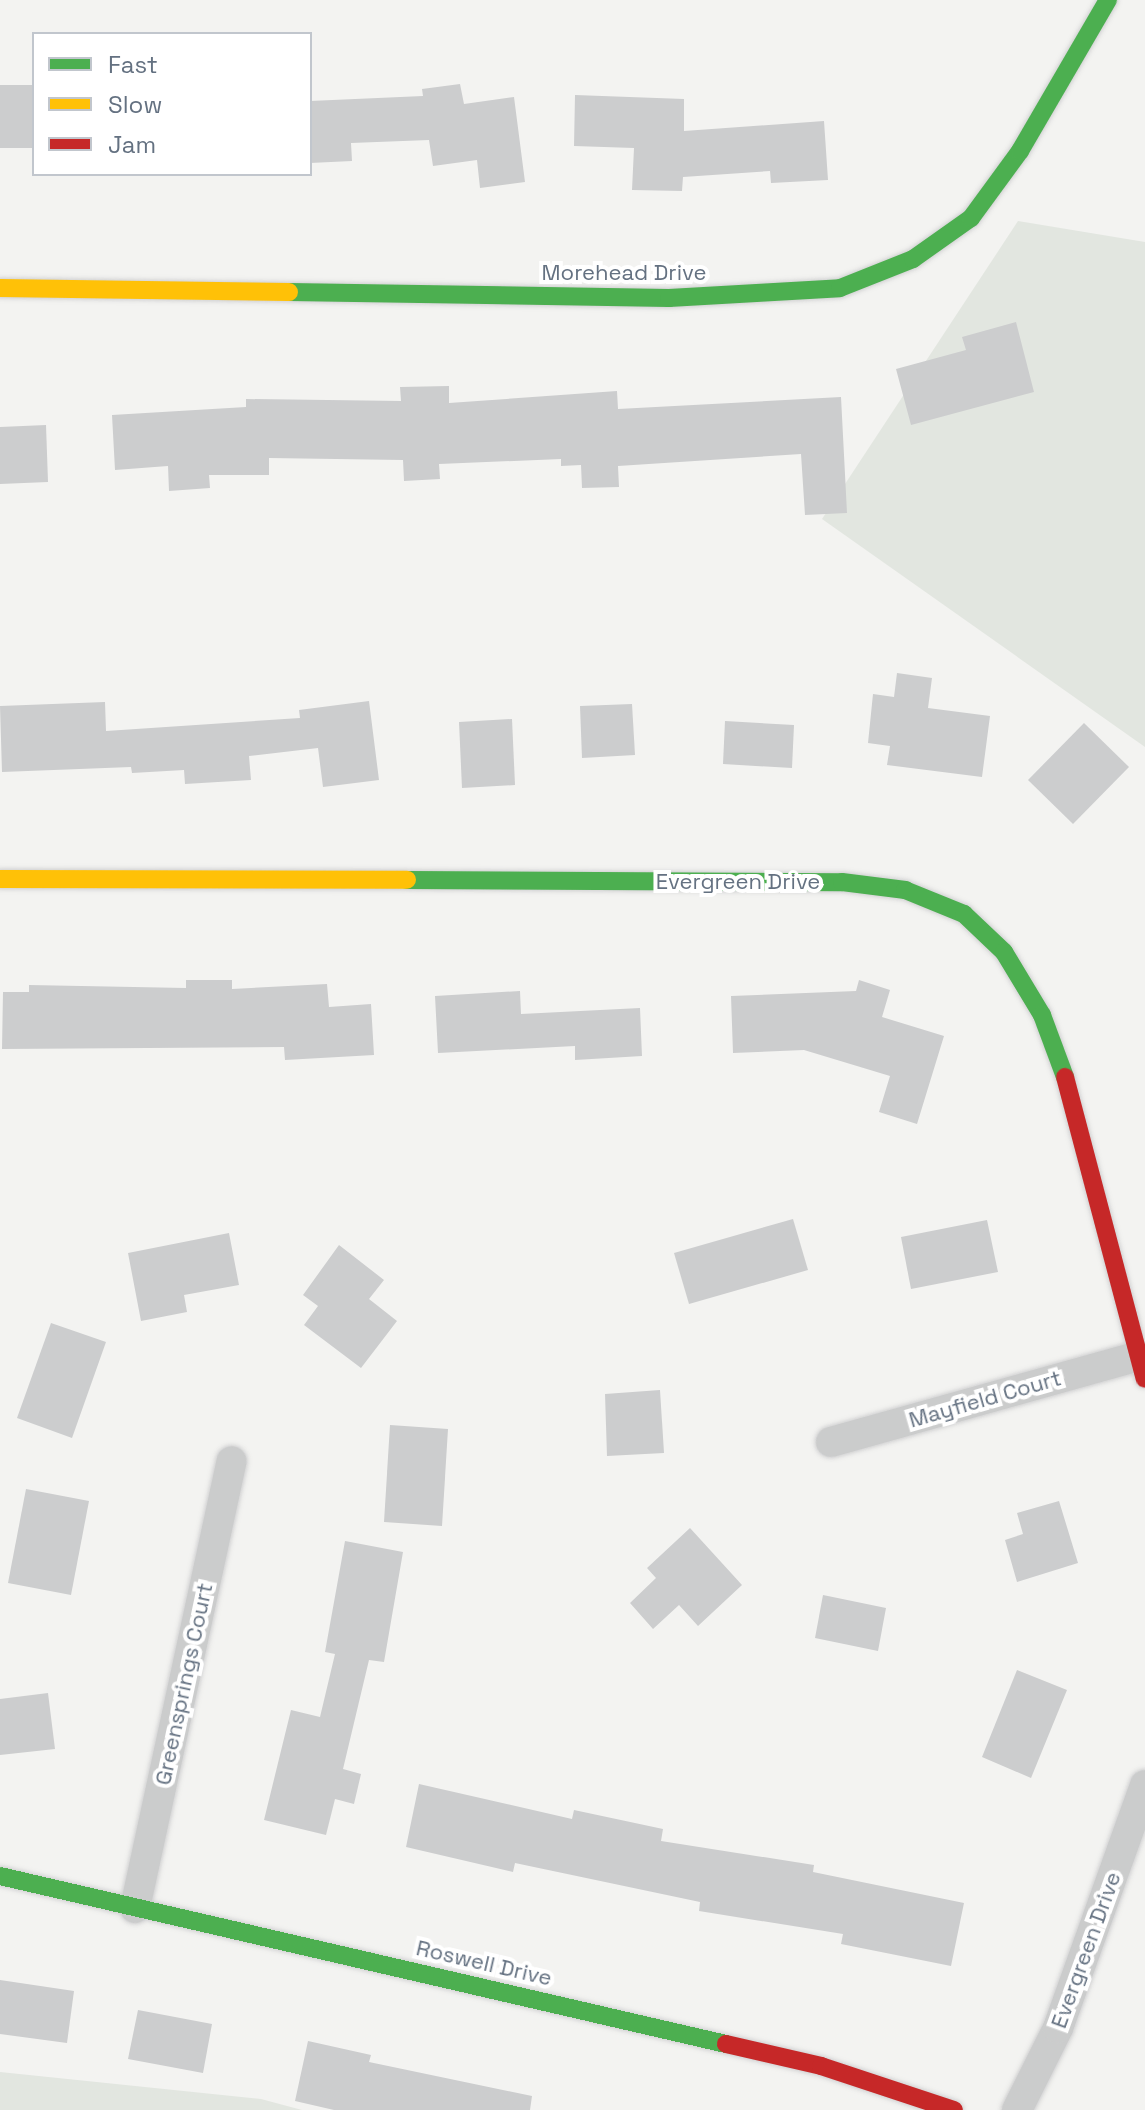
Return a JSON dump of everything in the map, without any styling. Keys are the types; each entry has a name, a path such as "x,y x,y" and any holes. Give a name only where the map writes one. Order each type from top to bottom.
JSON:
{"street":[{"name":"Morehead Drive","path":"0,288 669,298 840,288 913,259 971,218 1020,151 1108,0"},
{"name":"Evergreen Drive","path":"0,879 842,882 905,890 964,914 1004,952 1042,1015 1073,1100 1142,1368"},
{"name":"Mayfield Court","path":"831,1442 1142,1368"},
{"name":"Greensprings Court","path":"135,1908 232,1461"},
{"name":"Evergreen Drive","path":"1017,2110 1058,2028 1145,1785"},
{"name":"Roswell Drive","path":"0,1876 821,2066 924,2096 954,2110"}],"shaded area":[{"path":"1018,221 1145,242 1145,747 822,519"},
{"path":"0,2072 261,2099 302,2110 0,2110"}],"building":[{"path":"460,84 464,104 514,97 525,182 480,188 477,160 433,166 429,140 351,143 352,161 312,163 312,101 423,96 422,89"},
{"path":"0,85 32,85 32,148 0,148"},
{"path":"575,95 684,99 684,131 824,121 828,180 771,183 770,171 683,177 682,191 632,190 634,148 574,146"},
{"path":"1016,322 1034,392 911,425 896,369 966,350 962,337"},
{"path":"449,386 449,403 617,391 618,409 841,397 847,513 805,515 801,454 618,466 619,487 582,488 581,465 561,466 561,459 439,464 440,479 404,481 403,460 269,458 269,475 209,475 210,488 169,491 168,466 115,470 112,415 246,407 246,399 401,401 400,387"},
{"path":"46,425 48,482 0,484 0,427"},
{"path":"897,673 932,678 928,708 990,716 982,777 887,765 890,746 868,743 873,694 894,697"},
{"path":"369,701 379,780 323,787 318,748 249,756 251,780 185,784 184,770 132,773 131,767 2,772 0,706 105,702 106,731 300,718 299,710"},
{"path":"632,704 635,755 582,758 580,706"},
{"path":"512,719 515,785 462,788 459,722"},
{"path":"725,721 794,725 792,768 723,764"},
{"path":"1084,723 1129,767 1073,824 1028,780"},
{"path":"186,980 232,980 232,989 327,984 329,1007 371,1004 374,1055 285,1060 284,1047 2,1049 3,992 29,992 29,985 186,988"},
{"path":"859,980 890,990 882,1017 944,1036 917,1124 879,1112 890,1076 804,1050 733,1053 731,996 856,991"},
{"path":"520,991 521,1014 640,1008 642,1056 575,1060 575,1046 438,1053 435,996"},
{"path":"793,1219 808,1270 689,1304 674,1253"},
{"path":"987,1220 998,1272 911,1289 901,1237"},
{"path":"229,1233 239,1285 184,1295 187,1312 141,1321 128,1253"},
{"path":"339,1245 384,1280 369,1299 397,1321 361,1368 304,1325 318,1306 303,1295"},
{"path":"51,1323 106,1342 72,1438 17,1418"},
{"path":"660,1390 664,1453 607,1456 605,1394"},
{"path":"390,1425 448,1429 442,1526 384,1522"},
{"path":"26,1489 89,1501 71,1595 8,1583"},
{"path":"1059,1501 1078,1563 1017,1582 1005,1540 1023,1534 1017,1513"},
{"path":"690,1528 742,1585 698,1626 679,1605 653,1629 630,1603 656,1578 647,1568"},
{"path":"345,1541 403,1552 384,1662 369,1660 343,1769 361,1774 354,1804 335,1799 326,1835 264,1820 291,1710 320,1717 335,1654 325,1652"},
{"path":"823,1595 886,1608 878,1651 815,1638"},
{"path":"1017,1670 1067,1690 1031,1778 982,1757"},
{"path":"48,1693 55,1749 0,1755 0,1699"},
{"path":"419,1784 572,1819 574,1810 663,1829 661,1841 814,1865 813,1872 964,1903 951,1966 841,1944 843,1934 699,1911 700,1902 515,1863 513,1872 406,1847"},
{"path":"0,1980 74,1991 67,2043 0,2034"},
{"path":"138,2010 212,2024 203,2073 128,2059"},
{"path":"308,2041 371,2055 369,2062 532,2096 530,2110 334,2110 295,2101"}],"traffic: fast":[{"path":"289,292 669,298 840,288 913,259 971,218 1020,151 1108,0"},
{"path":"407,880 842,882 905,890 964,914 1004,952 1042,1015 1065,1077"},
{"path":"0,1876 726,2044"}],"traffic: slow":[{"path":"0,288 289,292"},
{"path":"0,879 407,880"}],"traffic: jam":[{"path":"1065,1077 1145,1379"},
{"path":"726,2044 821,2066 954,2110"}]}
